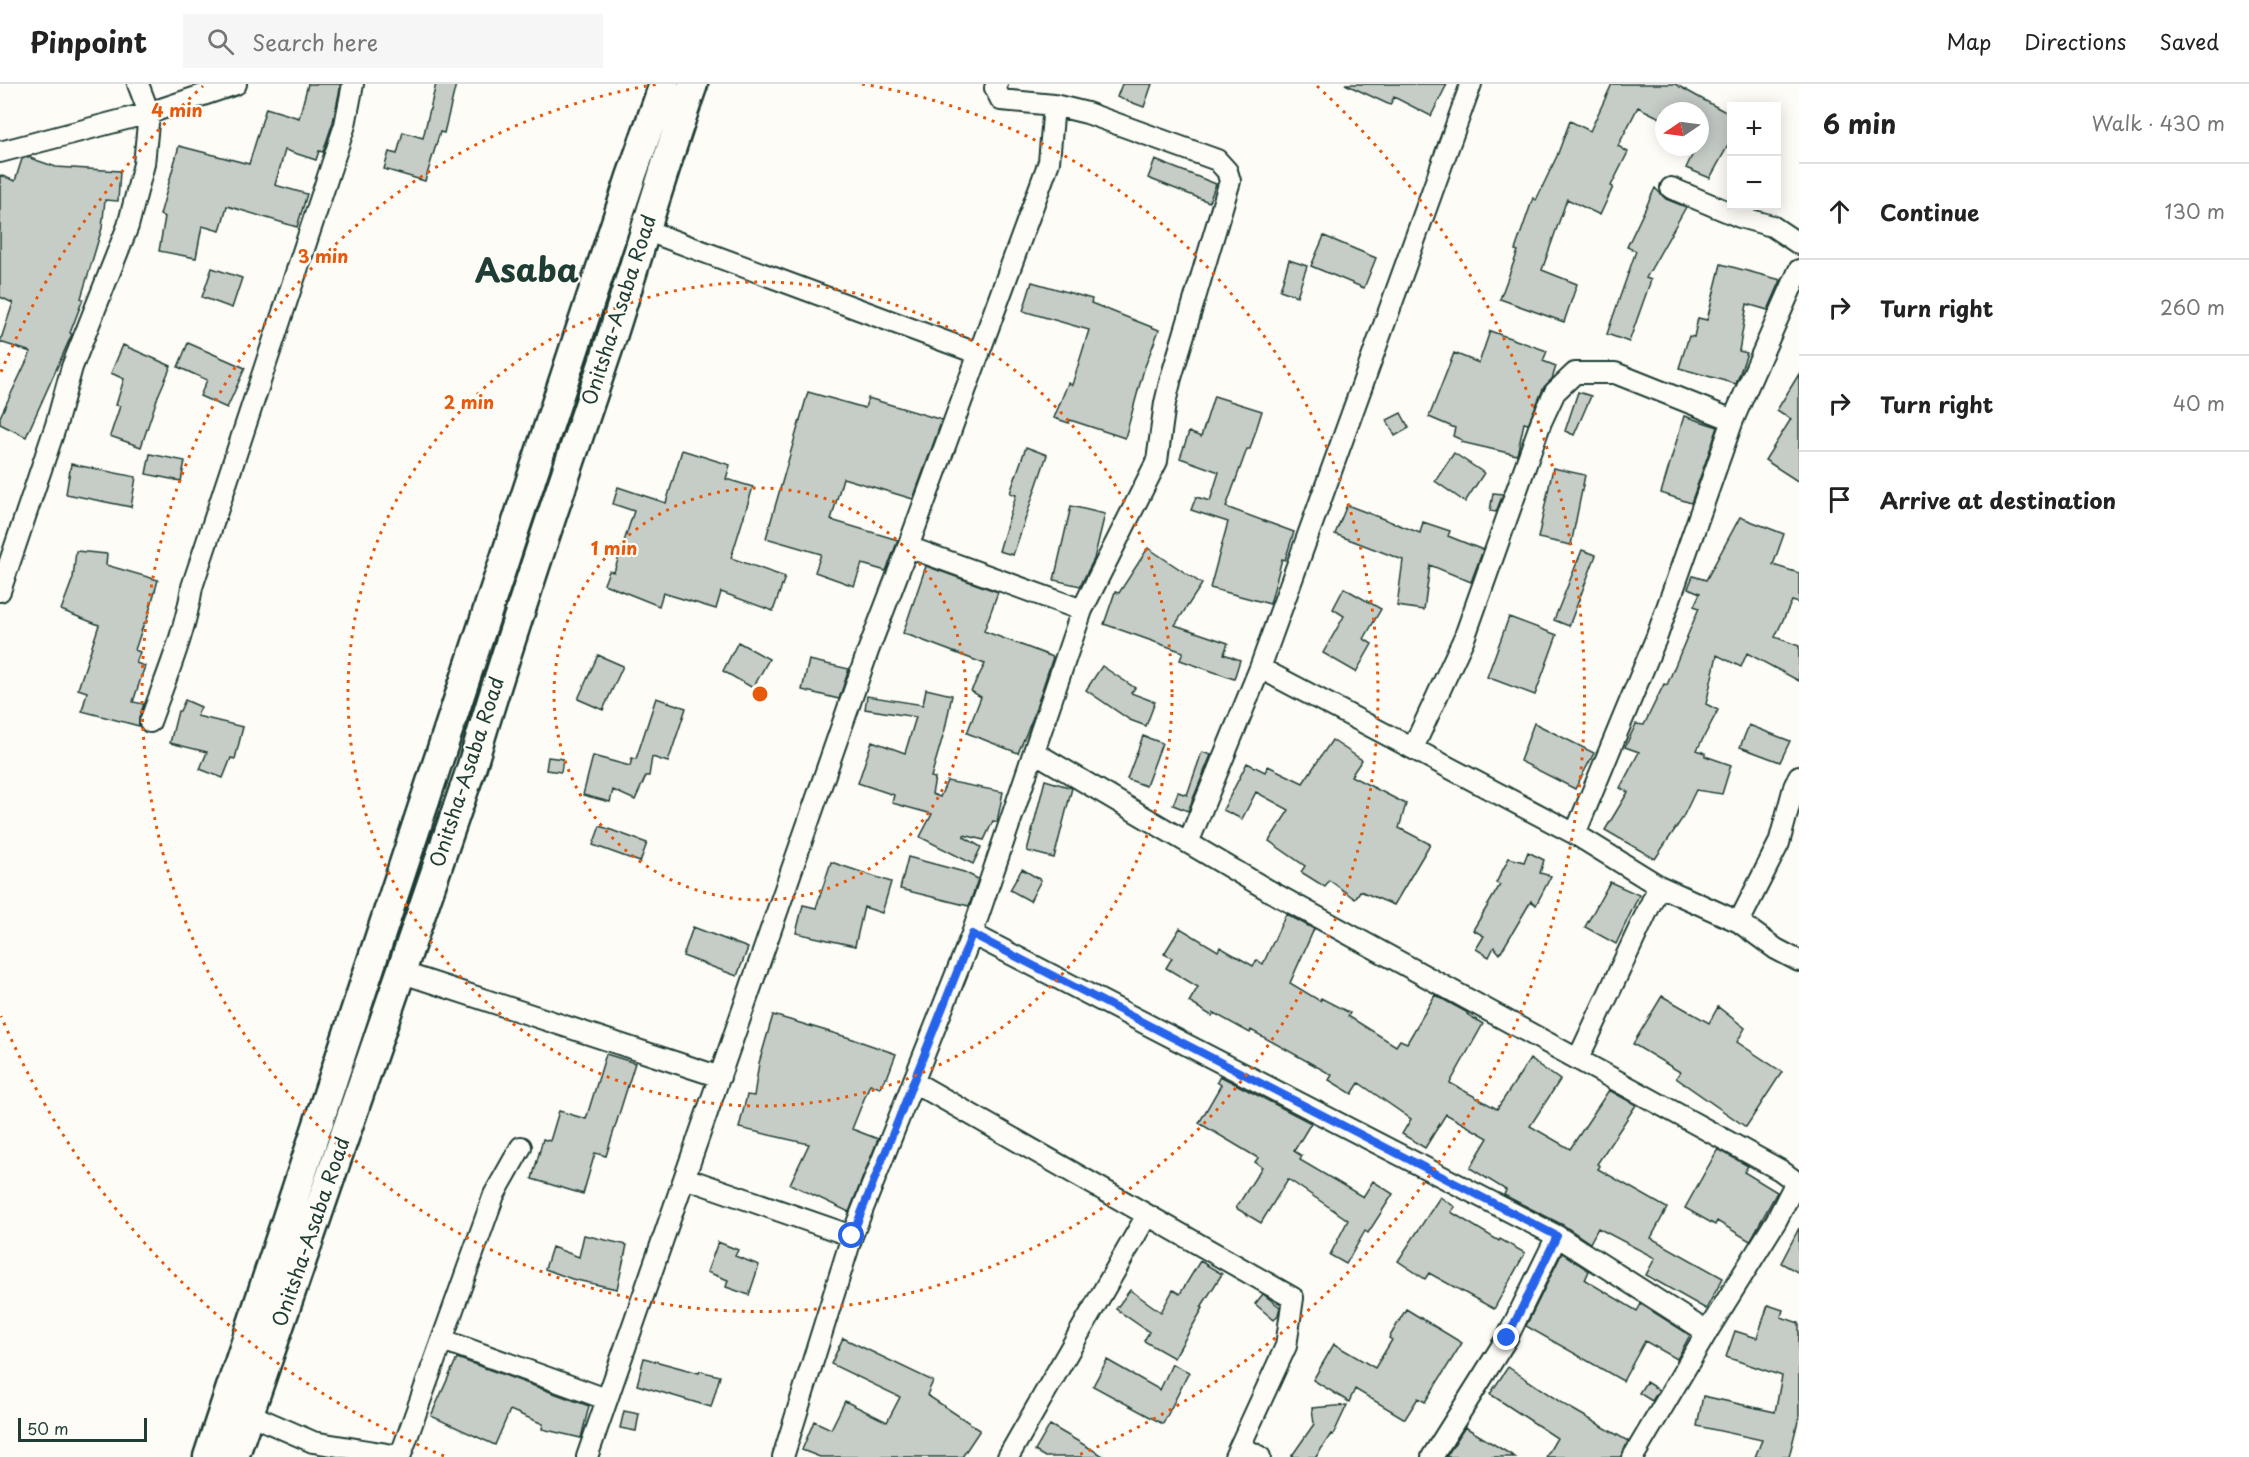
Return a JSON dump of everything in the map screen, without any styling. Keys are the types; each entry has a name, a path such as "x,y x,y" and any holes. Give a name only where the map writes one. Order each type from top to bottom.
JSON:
{"highway":[{"path":"208,1457 627,188 664,84"},
{"name":"Onitsha-Asaba Road","path":"234,1457 471,769 645,230 660,177 693,84"},
{"path":"496,589 527,592"}],"street":[{"path":"0,591 56,425 72,367 128,226 144,164 149,112 138,84"},
{"path":"0,152 149,112 236,84"},
{"path":"150,722 185,626 192,587 345,125 353,84"},
{"path":"783,1457 852,1236 972,934 1082,610 1157,461 1171,378 1230,182 1227,171 1217,160 1087,113 1054,105 1001,100 995,88 997,84"},
{"path":"1188,843 1260,668 1471,84"},
{"path":"587,1457 868,651 1049,162 1054,105"},
{"path":"1671,188 1740,217 1772,226 1799,244"},
{"path":"645,230 979,354"},
{"path":"1575,834 1657,636 1733,420 1799,270"},
{"path":"1413,748 1466,636 1541,422 1555,392 1575,373 1615,373 1733,420"},
{"path":"908,547 1082,610"},
{"path":"1260,668 1575,834 1659,886 1739,922 1776,949 1799,961"},
{"path":"1034,752 1268,890 1780,1170 1797,1183 1633,1457"},
{"path":"1739,922 1779,843 1799,776"},
{"path":"1578,1059 1659,886"},
{"path":"972,934 1557,1236 1707,1332"},
{"path":"400,972 720,1077"},
{"path":"914,1083 1293,1298 1286,1346 1238,1451 1260,1457"},
{"path":"249,1414 313,1442 400,1457 494,1195 521,1147"},
{"path":"685,1178 852,1236"},
{"path":"1008,1457 1147,1215"},
{"path":"1432,1457 1507,1338 1557,1236"},
{"path":"443,1340 606,1399"}],"building":[{"path":"308,84 340,84 340,89 333,122 323,152 319,151 316,160 285,150 275,185 307,194 297,227 227,206 220,231 202,226 196,258 159,251 165,217 160,215 179,146 249,164 266,108 299,118"},
{"path":"436,84 456,84 444,133 440,132 425,181 384,169 389,152 397,154 403,132 423,138"},
{"path":"1122,84 1152,84 1144,107 1117,97"},
{"path":"1345,84 1447,84 1431,116 1394,97 1390,105"},
{"path":"1612,84 1675,84 1708,102 1655,102 1655,116 1638,107 1618,146 1628,152 1600,215 1567,199 1542,270 1577,284 1564,322 1500,299 1518,251 1515,250 1533,198 1536,200 1557,156 1570,121 1590,131"},
{"path":"1709,103 1727,113 1727,147 1710,178 1686,168 1692,156 1709,156"},
{"path":"27,157 56,167 120,171 118,201 105,200 102,228 81,298 83,299 70,333 72,334 26,437 0,424 0,417 31,352 0,342 13,303 0,297 0,175 15,181 22,159"},
{"path":"1155,160 1216,184 1209,202 1148,178"},
{"path":"1655,188 1666,199 1686,207 1646,278 1651,280 1629,342 1607,334 1636,251 1627,247"},
{"path":"1324,236 1376,258 1364,288 1311,266"},
{"path":"1289,260 1307,266 1297,296 1280,290"},
{"path":"1721,264 1781,280 1768,310 1747,304 1739,351 1747,353 1736,384 1679,368 1689,336 1694,337 1698,318 1707,320"},
{"path":"212,268 242,278 232,308 202,297"},
{"path":"1032,282 1092,299 1091,303 1159,330 1144,369 1125,438 1070,420 1069,423 1054,418 1068,383 1072,385 1089,330 1023,311"},
{"path":"1490,331 1547,351 1543,361 1556,366 1552,379 1544,387 1528,424 1524,423 1517,455 1461,442 1462,440 1453,436 1455,428 1429,417 1454,353 1479,363"},
{"path":"188,343 245,368 227,408 200,396 207,380 178,367"},
{"path":"123,345 171,366 141,447 110,436 120,406 116,405 124,379 111,373"},
{"path":"1799,374 1799,482 1765,460 1791,419 1777,410"},
{"path":"808,392 865,408 868,398 942,420 913,499 843,478 831,520 898,540 886,571 862,564 854,586 815,572 821,554 766,538"},
{"path":"1578,392 1591,396 1574,435 1565,431"},
{"path":"1214,396 1262,411 1250,449 1247,449 1226,507 1294,532 1285,560 1282,559 1270,604 1210,588 1228,522 1191,510 1196,497 1210,501 1219,472 1180,458 1189,432 1201,437"},
{"path":"1401,413 1409,428 1395,436 1387,420"},
{"path":"1684,416 1718,427 1691,503 1661,493"},
{"path":"1026,447 1047,455 1013,555 999,551 1016,495 1010,493"},
{"path":"682,450 730,465 726,479 753,487 731,558 785,577 773,611 721,592 716,609 663,593 659,606 604,584 609,571 614,572 634,511 613,504 618,487 666,503"},
{"path":"1454,453 1484,473 1465,502 1435,481"},
{"path":"150,454 185,461 181,481 146,474"},
{"path":"71,464 136,477 131,507 66,494"},
{"path":"1553,468 1585,475 1571,545 1538,538"},
{"path":"1493,493 1503,494 1496,512 1490,511"},
{"path":"1347,505 1420,533 1423,522 1450,531 1448,536 1483,550 1471,582 1430,565 1424,610 1397,606 1403,560 1335,534"},
{"path":"1071,506 1105,514 1094,559 1080,586 1054,580"},
{"path":"1740,517 1784,534 1773,565 1799,573 1799,603 1792,601 1775,637 1799,646 1799,681 1747,653 1741,667 1717,655 1706,704 1718,710 1697,750 1705,753 1705,756 1731,765 1722,794 1696,790 1682,819 1655,859 1605,830 1628,792 1620,788 1639,752 1625,747 1636,724 1644,725 1664,684 1667,685 1699,608 1694,606 1700,593 1688,588 1693,576 1706,580"},
{"path":"1148,548 1202,584 1175,625 1228,643 1224,654 1240,660 1234,679 1180,660 1183,652 1104,624 1115,592 1119,593"},
{"path":"1582,550 1596,555 1569,626 1554,620"},
{"path":"76,551 107,554 106,565 158,580 146,623 144,623 135,650 140,652 136,663 145,666 133,702 144,704 139,726 82,711 87,692 78,689 99,625 61,610 73,578"},
{"path":"926,566 998,592 984,631 1053,657 1032,720 1018,753 967,733 981,697 971,691 985,664 903,633"},
{"path":"1344,588 1381,609 1364,639 1372,644 1356,672 1323,653 1344,616 1333,609"},
{"path":"1509,617 1557,635 1535,695 1487,677"},
{"path":"738,642 769,659 753,688 723,671"},
{"path":"598,655 623,666 603,710 578,699"},
{"path":"809,660 849,669 839,699 802,690"},
{"path":"1102,666 1135,688 1131,693 1155,702 1146,726 1130,720 1086,690"},
{"path":"926,689 952,695 931,777 935,778 932,794 940,797 947,781 1003,792 997,822 993,821 984,840 964,835 981,847 973,864 920,837 932,814 892,803 894,795 858,783 872,741 905,753 916,717 865,709 867,696 923,705"},
{"path":"656,698 686,708 668,762 652,757 649,776 646,776 635,800 613,790 610,802 583,795 593,756 630,766 632,758 636,759"},
{"path":"185,700 201,707 197,716 243,727 235,759 231,758 223,778 200,769 207,752 170,743 178,711"},
{"path":"1534,723 1594,753 1575,789 1520,761"},
{"path":"1749,725 1790,741 1780,762 1740,747"},
{"path":"1143,736 1162,743 1146,786 1127,779"},
{"path":"1332,740 1362,760 1351,776 1406,804 1399,828 1430,844 1394,905 1360,891 1355,899 1329,880 1325,887 1301,872 1305,866 1269,841 1289,810 1256,792 1242,819 1223,810 1247,763 1265,772 1268,766 1303,783"},
{"path":"1202,752 1211,755 1188,811 1173,805 1178,792 1187,795"},
{"path":"548,757 563,759 561,772 546,770"},
{"path":"1045,780 1072,788 1054,858 1027,851"},
{"path":"600,826 647,843 640,862 593,845"},
{"path":"1528,852 1544,860 1540,873 1551,876 1536,905 1531,901 1500,954 1494,947 1489,957 1476,949 1484,936 1473,930 1500,885 1496,883 1509,858 1524,862"},
{"path":"908,857 964,872 978,879 969,906 900,889"},
{"path":"831,862 891,882 882,913 864,907 855,946 796,933 803,905 816,908"},
{"path":"1022,869 1041,880 1030,901 1010,890"},
{"path":"1610,882 1639,895 1616,944 1585,927"},
{"path":"1286,914 1314,929 1290,983 1320,1001 1321,998 1350,1013 1348,1016 1396,1046 1400,1040 1407,1043 1435,995 1468,1013 1483,1024 1450,1083 1497,1109 1530,1059 1560,1080 1530,1126 1570,1149 1609,1090 1636,1105 1597,1164 1600,1166 1598,1169 1667,1208 1651,1238 1723,1278 1706,1309 1646,1275 1655,1258 1598,1228 1590,1243 1563,1225 1504,1195 1506,1190 1470,1168 1488,1138 1446,1114 1425,1148 1402,1134 1411,1119 1359,1083 1352,1094 1329,1080 1332,1075 1251,1030 1250,1033 1214,1013 1212,1016 1189,1002 1198,987 1166,968 1172,958 1164,954 1180,928 1218,951 1220,947 1253,966 1257,960 1263,964"},
{"path":"693,927 748,948 737,976 683,956"},
{"path":"1662,996 1709,1023 1718,1007 1745,1028 1737,1042 1782,1072 1746,1127 1676,1078 1680,1072 1633,1044"},
{"path":"773,1015 896,1054 887,1078 880,1088 870,1084 852,1129 878,1139 849,1212 790,1184 809,1144 739,1128 747,1095 754,1096 759,1063"},
{"path":"606,1054 635,1063 606,1156 595,1153 583,1194 532,1179 543,1139 550,1141 559,1111 586,1119"},
{"path":"1220,1076 1311,1123 1294,1151 1302,1156 1300,1160 1363,1197 1373,1181 1393,1194 1368,1233 1365,1231 1346,1264 1330,1255 1348,1220 1288,1179 1261,1223 1236,1208 1262,1167 1255,1162 1258,1158 1199,1123 1221,1085 1217,1082"},
{"path":"1718,1149 1748,1166 1744,1172 1777,1192 1750,1241 1717,1221 1715,1225 1685,1208"},
{"path":"1440,1197 1455,1207 1451,1212 1499,1241 1500,1239 1525,1253 1494,1309 1429,1273 1425,1279 1398,1261"},
{"path":"1799,1228 1799,1273 1781,1263"},
{"path":"584,1235 627,1245 617,1289 572,1279 545,1269 552,1247 579,1257"},
{"path":"718,1242 738,1250 735,1256 759,1265 749,1295 726,1287 728,1280 707,1272"},
{"path":"1562,1253 1589,1271 1585,1280 1637,1311 1641,1304 1690,1335 1677,1359 1645,1341 1623,1381 1526,1326"},
{"path":"1200,1261 1222,1274 1201,1307 1203,1308 1174,1358 1144,1341 1149,1332 1116,1309 1130,1290 1161,1312 1173,1290 1180,1294"},
{"path":"1263,1294 1280,1307 1274,1320 1255,1304"},
{"path":"1768,1305 1783,1310 1781,1317 1799,1323 1799,1417 1789,1457 1755,1457 1762,1440 1697,1426 1703,1396 1775,1412 1782,1376 1726,1357 1735,1331 1757,1338"},
{"path":"1406,1309 1462,1343 1425,1402 1418,1398 1405,1419 1355,1389 1349,1402 1313,1380 1334,1344 1375,1368 1392,1340 1389,1338"},
{"path":"843,1338 933,1381 927,1395 980,1430 962,1457 820,1457 802,1450 814,1421 831,1429 845,1401 887,1422 900,1397 831,1364"},
{"path":"457,1358 589,1406 581,1438 542,1429 543,1424 510,1410 495,1445 431,1416"},
{"path":"644,1358 699,1373 700,1371 720,1376 711,1407 637,1385"},
{"path":"1107,1360 1160,1390 1172,1364 1189,1372 1163,1424 1093,1386"},
{"path":"1508,1367 1565,1405 1628,1441 1621,1457 1546,1457 1557,1438 1490,1394"},
{"path":"1646,1382 1659,1390 1652,1401 1639,1393"},
{"path":"1347,1405 1333,1435 1331,1434 1316,1457 1291,1457 1314,1424 1312,1408"},
{"path":"624,1411 639,1414 636,1431 620,1428"},
{"path":"1050,1425 1105,1457 1045,1457 1035,1451"},
{"path":"1465,1427 1515,1457 1446,1457"}],"district":[{"name":"Asaba","path":"527,271"}],"route":[{"path":"852,1236 972,934 1557,1236 1507,1338"}]}
